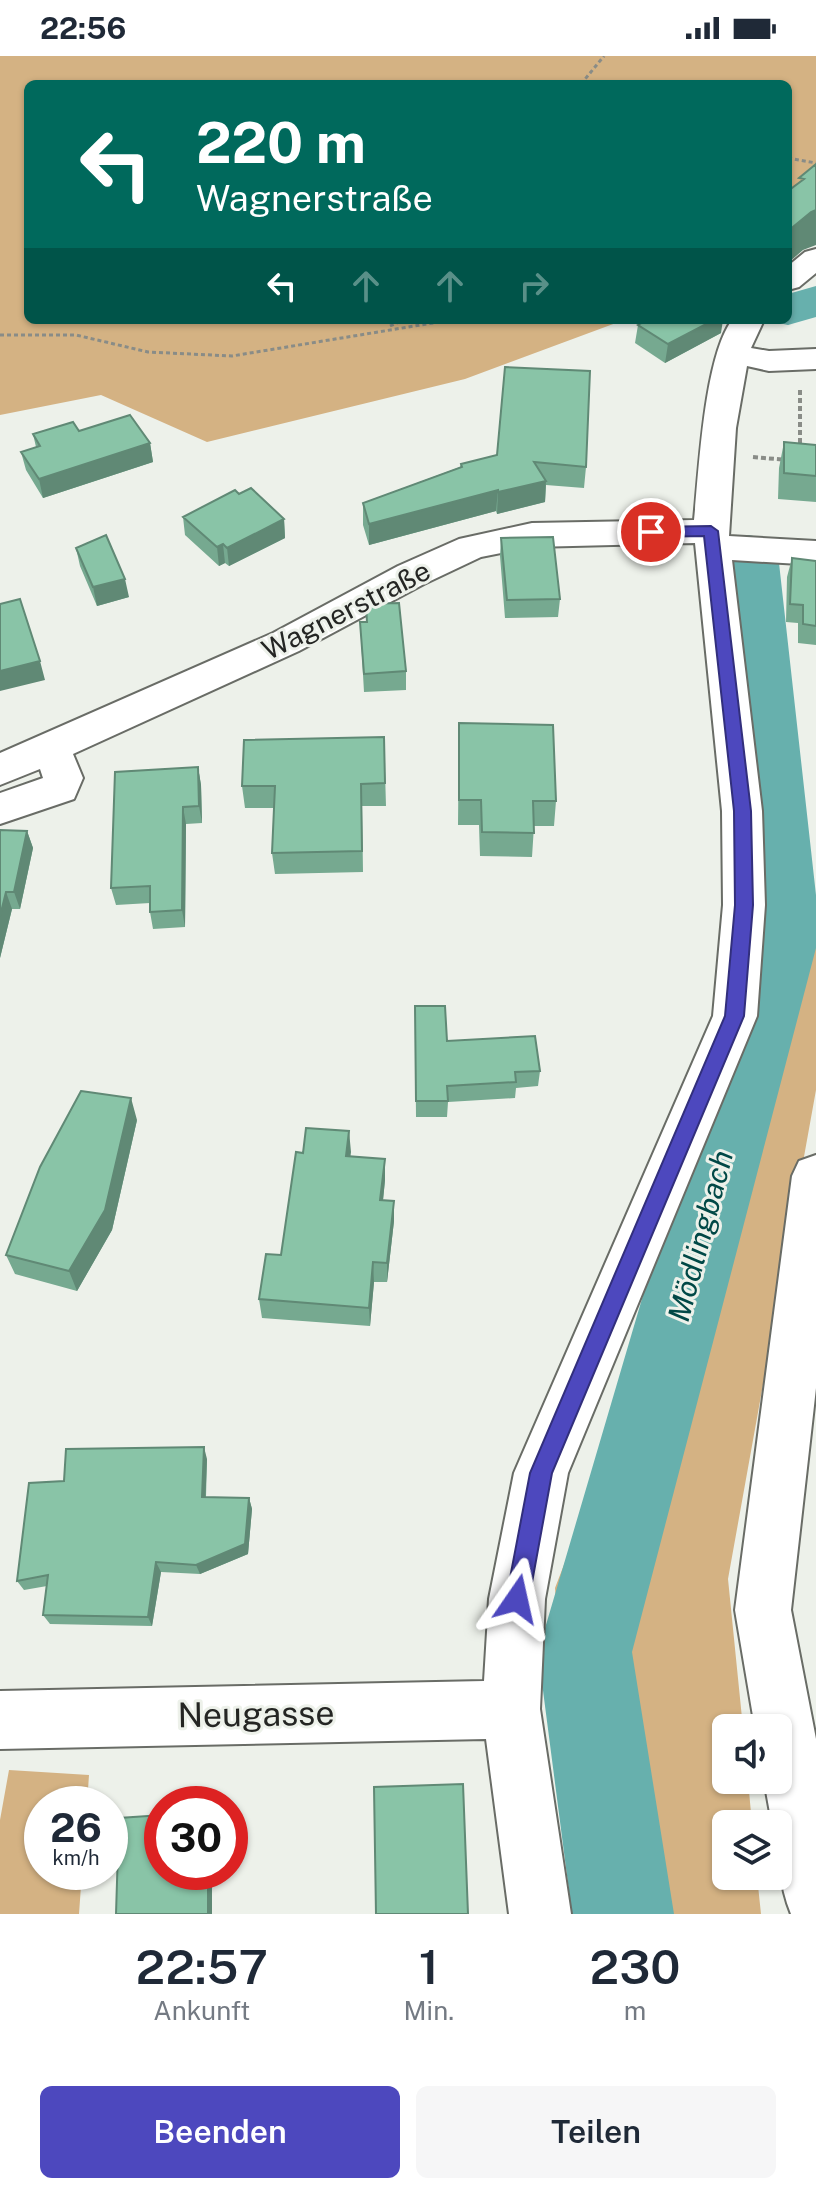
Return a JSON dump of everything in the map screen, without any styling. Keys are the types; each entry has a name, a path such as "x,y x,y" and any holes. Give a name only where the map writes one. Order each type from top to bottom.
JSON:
{"street":[{"path":"792,278 816,258"},
{"path":"540,1914 511,1709 517,1599 541,1473 735,1016 744,905 742,811 717,541 717,454 730,399 733,354 745,324"},
{"path":"733,354 769,361 816,359"},
{"name":"Wagnerstraße","path":"0,770 286,642 411,575 472,547 532,535 717,541 762,549 816,553"},
{"path":"0,809 60,788 63,778 52,749"},
{"path":"816,1176 763,1610 816,1899"},
{"name":"Neugasse","path":"0,1720 511,1709"}],"path":[{"path":"584,80 604,56"},
{"path":"792,159 816,163"},
{"path":"381,330 394,324"},
{"path":"0,335 76,335 148,352 232,356 423,324"},
{"path":"717,454 800,461 800,385 769,361"}],"shaded area":[{"path":"0,56 816,56 816,181 792,193 792,80 24,80 24,324 613,324 465,379 207,442 101,395 0,415"},
{"path":"816,901 816,1090 728,1579 742,1714 712,1714 712,1794 749,1794 751,1810 712,1810 712,1890 758,1890 761,1914 580,1914 555,1588 797,962"},
{"path":"9,1770 89,1775 88,1786 24,1786 24,1890 81,1890 79,1914 0,1914 0,1820"}],"building":[{"path":"816,164 816,210 792,228 792,188 804,179 799,178"},
{"path":"640,324 706,324 668,344"},
{"path":"505,367 590,371 586,467 534,462 546,481 498,490 369,524 363,503 462,467 461,464 497,455"},
{"path":"130,415 150,443 39,479 21,452 40,446 33,434 73,422 79,431"},
{"path":"784,442 816,445 816,476 784,473"},
{"path":"251,488 284,519 227,548 223,544 217,547 183,517 235,490 239,494"},
{"path":"106,535 125,579 93,587 76,548"},
{"path":"553,537 560,599 507,600 501,538"},
{"path":"792,558 816,561 816,626 803,624 803,605 790,604"},
{"path":"20,599 40,661 0,671 0,604"},
{"path":"399,603 406,671 364,674 360,622 367,622 366,604"},
{"path":"459,723 553,725 556,801 533,801 534,833 482,832 481,800 459,800"},
{"path":"384,737 385,783 361,784 362,851 272,853 275,786 242,786 244,740"},
{"path":"198,767 199,806 183,807 182,910 150,912 150,886 111,888 115,772"},
{"path":"0,830 27,831 14,892 6,892 0,916"},
{"path":"415,1006 445,1006 447,1041 535,1036 540,1071 515,1072 516,1082 447,1086 448,1101 416,1101"},
{"path":"81,1091 131,1098 105,1210 69,1271 6,1255 40,1167"},
{"path":"306,1128 349,1131 346,1156 385,1159 380,1200 394,1201 387,1263 373,1262 369,1308 259,1299 266,1254 281,1255 296,1152 303,1153"},
{"path":"204,1447 202,1497 249,1498 245,1544 196,1565 156,1562 148,1617 43,1615 48,1575 17,1581 29,1483 64,1481 66,1449"},
{"path":"463,1784 468,1914 376,1914 374,1787"},
{"path":"144,1816 144,1890 208,1890 208,1914 116,1914 117,1890 128,1890 128,1817"}],"waterway":[{"name":"Mödlingbach","path":"792,309 816,301"},
{"name":"Mödlingbach","path":"623,1914 585,1652 785,932 749,554"}],"route":[{"path":"517,1599 541,1473 735,1016 744,905 742,811 711,531 651,532"}]}
